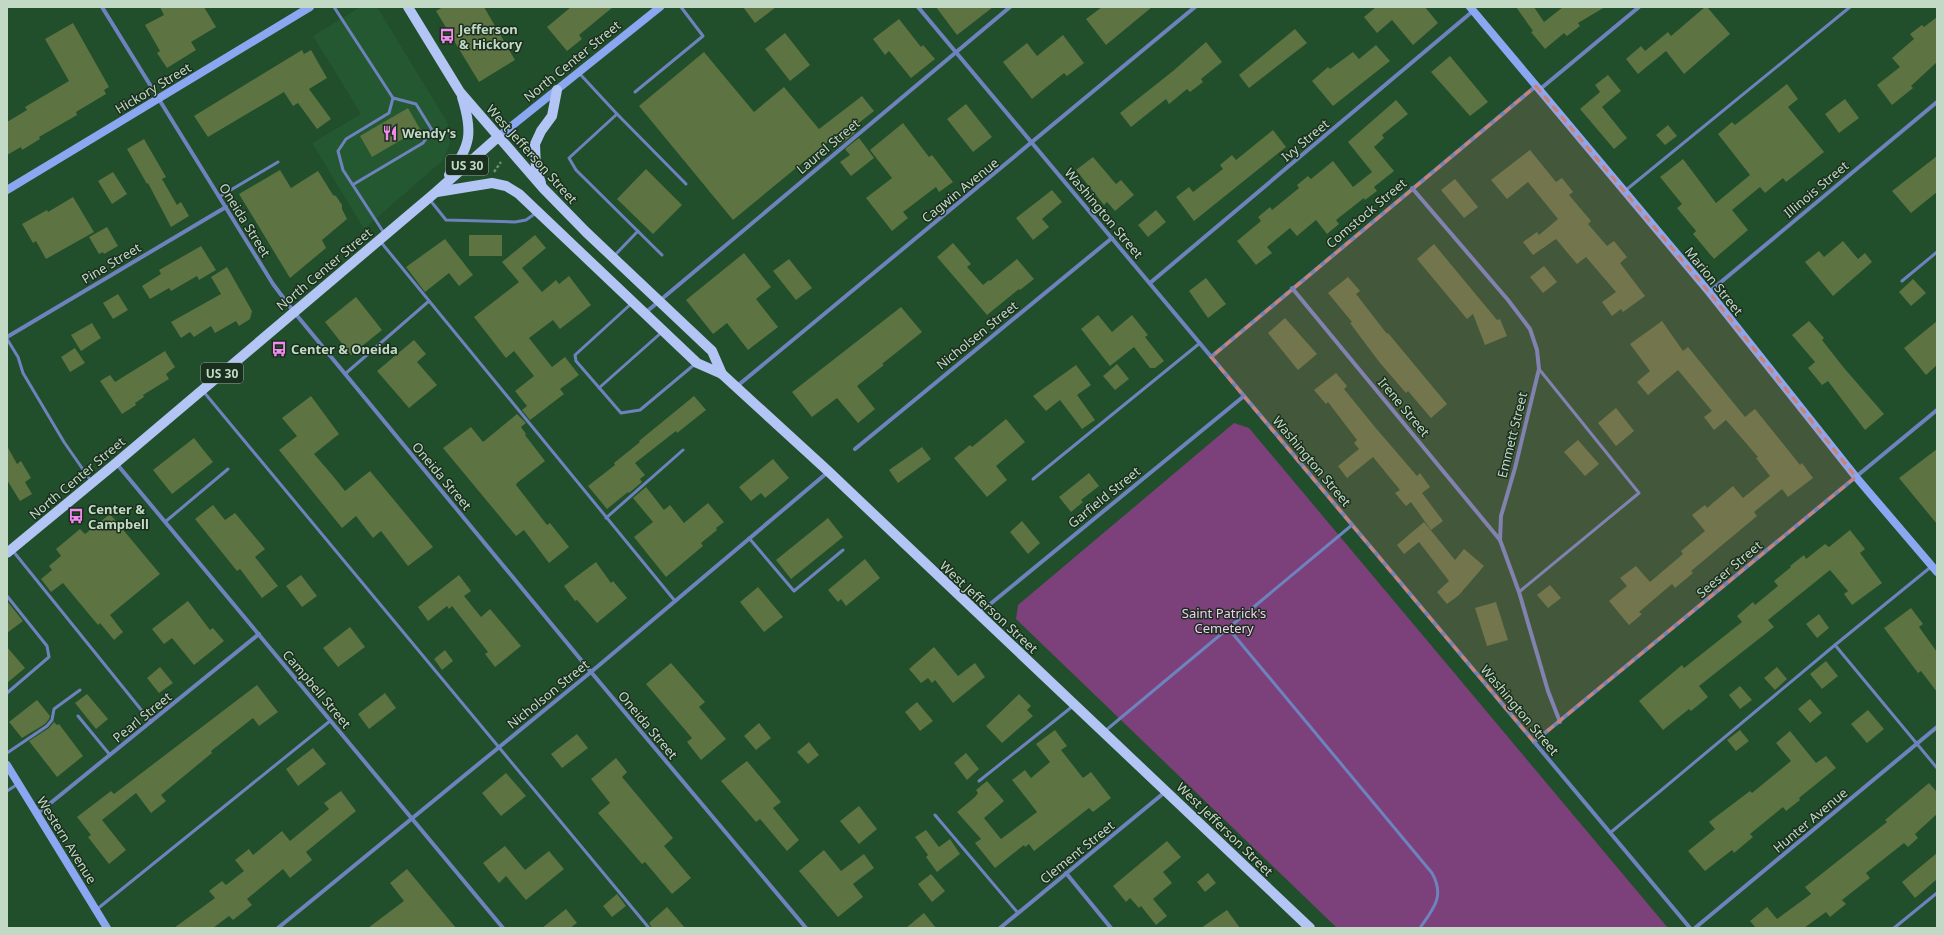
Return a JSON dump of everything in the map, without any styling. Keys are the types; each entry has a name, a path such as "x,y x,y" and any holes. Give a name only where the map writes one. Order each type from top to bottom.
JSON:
{"main road":[{"name":"West Jefferson Street","path":"408,7 460,92 498,137 543,188 586,232 712,351 722,374 828,471 1310,928"},
{"path":"543,188 536,169 535,144 541,131 552,116 557,90"},
{"path":"432,195 465,152 469,127 467,113 460,92"},
{"name":"North Center Street","path":"9,551 116,463 382,238 498,137"},
{"path":"432,195 492,182 506,186 518,194 697,363 722,374"}],"street":[{"name":"Oneida Street","path":"102,7 273,284 294,312 591,672 806,928"},
{"name":"Hickory Street","path":"7,190 310,7"},
{"name":"North Center Street","path":"498,137 660,7"},
{"name":"Washington Street","path":"918,7 1690,928"},
{"name":"Laurel Street","path":"659,300 1010,7"},
{"name":"Cagwin Avenue","path":"736,387 1195,7"},
{"name":"Comstock Street","path":"1211,356 1412,188 1639,7"},
{"name":"Marion Street","path":"1472,9 1709,292 1856,477 1935,569"},
{"name":"Ivy Street","path":"1150,283 1472,9"},
{"name":"Illinois Street","path":"1709,292 1937,102"},
{"name":"Emmett Street","path":"1412,188 1508,300 1530,329 1538,350 1540,369 1515,468 1501,516 1500,540 1519,592 1548,691 1560,722"},
{"name":"Pine Street","path":"7,338 226,207"},
{"name":"Nicholsen Street","path":"854,449 1112,238"},
{"name":"Irene Street","path":"1292,288 1500,540"},
{"path":"645,313 659,300"},
{"name":"Garfield Street","path":"978,614 1244,396"},
{"name":"Seeser Street","path":"1534,742 1937,410"},
{"name":"Campbell Street","path":"116,463 503,928"},
{"name":"Nicholson Street","path":"278,928 591,672 828,471"},
{"name":"Pearl Street","path":"37,814 259,634"},
{"name":"Hunter Avenue","path":"1695,928 1937,727"},
{"name":"Western Avenue","path":"7,766 107,928"},
{"name":"Clement Street","path":"1000,928 1166,791"},
{"path":"1066,873 1111,928"}],"lane":[{"path":"334,7 393,98 416,104 432,130 423,143 354,184"},
{"path":"635,92 704,36 681,7"},
{"path":"1624,192 1850,7"},
{"path":"578,73 686,184"},
{"path":"393,98 389,113 346,139 338,151 343,170 354,184 382,238 430,301 675,601"},
{"path":"617,114 569,158 576,170 662,255"},
{"path":"219,197 278,162"},
{"path":"432,195 446,220 515,222 526,220 538,213"},
{"path":"613,257 638,231"},
{"path":"1902,281 1937,252"},
{"path":"345,374 430,301"},
{"path":"633,302 575,355 576,361 621,413 640,410 697,363"},
{"path":"599,388 664,331"},
{"path":"7,338 18,357 23,373 64,442 92,483"},
{"path":"1033,479 1200,343"},
{"path":"1519,592 1639,493 1540,369"},
{"path":"202,390 649,928"},
{"path":"606,518 683,450"},
{"path":"165,522 228,469"},
{"path":"1103,732 1352,525"},
{"path":"749,538 794,591 843,550"},
{"path":"9,551 151,722"},
{"path":"1610,833 1835,645 1935,569"},
{"path":"7,596 47,646 49,657 7,693"},
{"path":"1228,628 1432,873 1439,888 1438,896 1429,915 1420,928"},
{"path":"1835,645 1937,768"},
{"path":"7,753 47,726 52,720 54,709 80,690"},
{"path":"979,781 1074,705"},
{"path":"78,716 110,755"},
{"path":"96,910 330,721"},
{"path":"7,791 18,784"},
{"path":"935,815 1018,913"},
{"path":"1894,928 1937,893"}],"path":[{"path":"492,174 501,162"}],"highlighted area":[{"path":"1536,86 1709,292 1856,477 1534,742 1211,357"}],"shaded area":[{"path":"360,7 377,7 446,120 451,134 449,147 442,161 364,229 312,143 361,114 313,36"}],"green space":[{"name":"Saint Patrick's Cemetery","path":"1234,423 1249,428 1668,928 1337,928 1016,619 1018,605"}],"building":[{"path":"160,7 204,7 216,27 191,42 196,50 167,68 157,53 160,51 145,25 164,15"},
{"path":"443,7 484,7 515,60 479,82 436,11"},
{"path":"571,7 613,7 579,35 582,39 567,51 547,27"},
{"path":"743,7 776,7 755,23"},
{"path":"936,7 993,7 957,35"},
{"path":"1102,7 1152,7 1106,45 1086,19"},
{"path":"1376,7 1425,7 1438,23 1413,45 1392,20 1377,33 1364,17"},
{"path":"1516,7 1534,7 1544,22 1563,7 1605,7 1578,23 1580,26 1567,36 1564,33 1545,49 1531,32 1533,31"},
{"path":"1705,7 1707,7 1730,34 1684,74 1666,51 1638,74 1626,59 1641,46 1645,51 1668,32 1671,36"},
{"path":"1937,17 1937,62 1911,86 1913,88 1892,105 1877,85 1900,67 1892,58 1914,39 1910,34 1922,25 1924,27"},
{"path":"899,19 921,47 923,45 935,59 911,78 889,51 885,55 873,39"},
{"path":"73,23 109,87 104,90 106,94 76,112 77,115 39,137 40,139 22,150 21,147 7,155 7,122 27,110 25,107 69,81 45,39"},
{"path":"1295,29 1307,43 1249,88 1239,75"},
{"path":"785,33 810,65 790,81 765,49"},
{"path":"1063,35 1084,63 1067,76 1064,73 1032,99 1003,62 1027,43 1037,56"},
{"path":"1206,42 1222,62 1201,79 1203,82 1190,92 1187,89 1169,104 1166,99 1131,127 1120,113 1173,71"},
{"path":"1376,45 1390,61 1333,106 1312,81 1328,67 1330,69 1353,52 1359,59"},
{"path":"302,50 304,54 311,50 327,78 309,89 331,119 317,129 298,103 293,106 284,92 208,137 194,116"},
{"path":"704,52 754,112 784,87 819,129 862,96 874,111 851,129 855,133 841,144 835,136 733,220 639,106"},
{"path":"1450,56 1488,102 1470,116 1431,72"},
{"path":"1608,75 1621,91 1602,107 1627,138 1614,149 1580,109 1600,92 1595,85"},
{"path":"1787,84 1798,99 1788,107 1824,152 1786,182 1783,178 1765,193 1760,187 1732,210 1748,230 1714,259 1693,234 1696,231 1677,208 1682,204 1660,177 1683,159 1716,203 1750,175 1718,134 1732,122 1735,125"},
{"path":"1845,99 1859,118 1839,133 1825,114"},
{"path":"1396,100 1408,114 1382,135 1384,138 1374,147 1394,171 1374,187 1377,191 1365,200 1364,198 1336,220 1339,224 1327,234 1316,220 1297,236 1290,228 1267,247 1272,253 1256,265 1237,241 1261,221 1258,217 1270,207 1272,210 1299,188 1297,185 1308,176 1311,179 1333,161 1353,187 1372,172 1348,142"},
{"path":"966,104 992,137 973,152 947,119"},
{"name":"Wendy's","path":"408,108 420,129 372,157 360,136"},
{"path":"903,123 929,157 932,155 953,182 939,192 936,187 903,212 908,218 892,231 866,198 892,178 870,150"},
{"path":"1668,125 1677,136 1665,145 1656,135"},
{"path":"1273,130 1286,147 1194,221 1176,197 1189,187 1193,192 1223,169 1220,165 1232,155 1236,160"},
{"path":"859,138 874,158 851,176 840,162 850,155 845,149"},
{"path":"144,139 166,177 162,179 177,205 181,202 189,216 171,227 148,183 147,184 127,149"},
{"path":"1530,150 1556,182 1562,178 1573,192 1569,195 1591,221 1588,224 1607,246 1614,241 1627,257 1620,263 1645,296 1623,312 1621,309 1612,316 1602,302 1616,292 1586,257 1577,264 1556,239 1533,255 1523,242 1537,232 1539,235 1558,219 1528,182 1507,199 1491,180"},
{"path":"1937,156 1937,192 1911,213 1892,191"},
{"path":"1093,157 1116,184 1121,180 1134,195 1115,211 1107,202 1104,205 1076,170"},
{"path":"646,169 682,205 653,234 617,199"},
{"path":"280,170 291,188 318,171 333,195 336,196 342,205 342,209 347,219 322,240 326,248 290,278 239,194"},
{"path":"113,172 127,194 112,204 98,181"},
{"path":"1455,179 1478,207 1464,218 1441,190"},
{"path":"1052,190 1062,202 1042,219 1049,227 1033,240 1016,218"},
{"path":"73,197 94,232 46,259 36,241 33,243 22,224 47,210 48,212"},
{"path":"1156,210 1166,222 1148,237 1138,225"},
{"path":"107,227 118,246 104,254 103,252 99,254 89,237"},
{"path":"469,235 502,235 502,256 469,256"},
{"path":"535,235 546,248 522,268 542,292 556,280 559,284 569,276 591,305 560,329 553,320 529,338 552,367 565,357 579,375 560,389 564,394 530,420 522,410 527,406 515,391 534,376 514,351 506,358 474,317 519,282 502,262"},
{"path":"445,239 473,275 459,286 449,273 425,292 406,267"},
{"path":"1843,241 1858,259 1865,253 1872,262 1833,296 1805,262 1819,251 1824,257"},
{"path":"953,243 971,264 967,267 983,285 1017,259 1034,279 987,315 937,257"},
{"path":"1434,244 1497,320 1500,319 1507,336 1485,345 1473,314 1467,319 1417,259"},
{"path":"201,246 216,270 199,280 197,276 171,291 169,288 150,299 142,286 161,274 159,270"},
{"path":"744,253 771,287 756,299 778,327 748,350 727,323 713,334 686,300"},
{"path":"789,259 812,288 796,300 773,271"},
{"path":"1544,266 1557,282 1543,293 1530,277"},
{"path":"227,267 252,311 250,319 239,326 236,321 215,333 211,326 194,337 190,332 181,338 171,322 221,294 211,277"},
{"path":"1348,277 1360,291 1356,294 1387,334 1388,333 1447,404 1431,418 1408,391 1406,393 1380,363 1350,323 1352,322 1328,293"},
{"path":"1206,278 1226,304 1208,318 1189,291"},
{"path":"1913,279 1926,293 1911,306 1899,292"},
{"path":"118,294 128,310 113,319 103,303"},
{"path":"356,297 382,330 351,355 325,322"},
{"path":"901,307 922,332 857,386 875,409 858,423 837,398 812,417 792,392"},
{"path":"1098,315 1112,332 1132,315 1148,335 1145,337 1164,361 1155,368 1150,368 1134,347 1110,366 1081,329"},
{"path":"1285,318 1317,354 1298,370 1268,333"},
{"path":"1662,321 1683,351 1688,347 1745,417 1755,409 1800,465 1802,463 1813,478 1788,497 1782,489 1754,512 1757,516 1691,571 1693,573 1675,588 1672,584 1639,612 1642,614 1629,625 1609,601 1627,586 1620,578 1636,566 1650,582 1683,554 1681,551 1705,531 1692,515 1705,505 1707,508 1733,486 1743,498 1770,476 1756,458 1758,457 1726,420 1714,430 1704,417 1712,411 1678,370 1648,395 1637,382 1650,371 1630,344"},
{"path":"1809,321 1824,338 1822,340 1844,368 1884,414 1865,430 1828,381 1822,385 1808,368 1815,362 1792,335"},
{"path":"1937,321 1937,365 1926,375 1904,348"},
{"path":"92,323 101,338 81,351 71,335"},
{"path":"414,340 426,354 417,362 437,385 409,408 377,371"},
{"path":"75,348 85,363 70,372 61,357"},
{"path":"165,351 175,367 166,374 169,379 143,395 144,397 135,403 136,405 122,414 100,381 110,375 115,382"},
{"path":"1117,364 1129,379 1115,390 1103,376"},
{"path":"1076,365 1091,385 1077,395 1095,420 1082,429 1060,400 1046,411 1033,396"},
{"path":"1336,373 1347,386 1344,389 1374,426 1417,476 1420,473 1430,487 1422,493 1443,521 1431,530 1411,502 1406,506 1395,493 1400,490 1373,457 1347,478 1338,466 1359,449 1354,443 1357,440 1328,402 1326,404 1314,390"},
{"path":"311,396 339,434 314,454 345,491 370,471 433,547 408,566 381,531 373,538 356,516 342,528 279,450 297,436 282,418"},
{"path":"694,396 706,410 635,463 645,475 640,479 642,482 607,509 588,486 615,465 614,463 640,442 639,441"},
{"path":"1616,408 1634,431 1616,446 1598,423"},
{"path":"517,414 526,423 521,427 526,434 525,435 545,461 516,485 547,525 550,523 569,547 549,563 524,530 516,536 443,448 471,427 483,442"},
{"path":"1006,419 1025,442 996,466 1007,480 987,497 954,458 970,445 972,447"},
{"path":"194,438 213,462 172,494 153,470"},
{"path":"1578,440 1599,464 1585,476 1564,452"},
{"path":"7,446 17,464 21,461 31,478 25,482 32,494 20,501 7,480"},
{"path":"922,447 931,459 898,483 889,470"},
{"path":"1937,449 1937,524 1899,478"},
{"path":"773,459 789,478 765,498 761,493 751,501 739,487"},
{"path":"1089,473 1099,486 1081,500 1083,502 1071,512 1059,497"},
{"path":"646,487 664,510 670,505 684,523 708,503 724,522 701,543 703,546 666,577 634,537 653,522 633,498"},
{"path":"213,505 225,520 235,513 265,549 255,557 278,586 262,598 240,569 237,571 195,519"},
{"path":"110,514 160,574 110,615 123,632 114,640 100,623 98,625 63,583 51,592 41,579 52,570 49,566 61,556 56,549 80,529 85,534"},
{"path":"828,518 843,537 791,579 776,560"},
{"path":"1022,521 1040,543 1028,554 1010,532"},
{"path":"1424,522 1455,560 1464,549 1484,566 1459,595 1447,604 1437,592 1449,581 1419,542 1404,554 1397,545"},
{"path":"1850,530 1865,549 1860,553 1882,583 1852,605 1844,594 1848,591 1830,570 1768,620 1774,627 1699,686 1708,697 1691,711 1689,709 1663,730 1639,701 1682,665 1684,668 1742,622 1737,616 1753,602 1755,605 1778,586 1774,581 1791,567 1790,566 1804,555 1806,559 1825,544 1829,547"},
{"path":"865,559 880,578 846,606 841,599 838,602 828,590"},
{"path":"596,562 611,583 613,581 627,598 597,623 577,600 575,601 564,586"},
{"path":"301,575 317,596 302,607 286,586"},
{"path":"459,575 471,591 464,596 481,617 490,609 521,646 495,667 485,654 488,652 452,606 449,609 447,606 428,621 418,607"},
{"path":"1550,585 1561,598 1548,608 1537,595"},
{"path":"758,587 783,617 764,632 740,602"},
{"path":"7,601 23,621 7,633"},
{"path":"188,601 210,630 213,628 224,641 194,665 172,638 164,644 152,629"},
{"path":"1496,602 1508,640 1487,646 1475,608"},
{"path":"1911,608 1923,624 1919,627 1937,652 1937,692 1921,671 1918,673 1884,628"},
{"path":"1819,614 1829,628 1817,638 1806,624"},
{"path":"350,627 365,647 338,667 323,648"},
{"path":"7,647 25,668 7,683"},
{"path":"934,647 958,676 975,663 985,677 953,703 935,680 932,683 928,678 921,683 909,669"},
{"path":"445,650 453,661 442,670 434,659"},
{"path":"1826,661 1838,676 1822,689 1810,674"},
{"path":"671,663 705,702 699,707 726,739 701,760 687,742 692,738 646,684"},
{"path":"160,667 173,683 159,693 147,678"},
{"path":"1777,667 1787,679 1775,690 1764,678"},
{"path":"257,685 278,712 259,726 253,718 211,751 212,753 161,795 166,801 151,813 136,793 102,820 126,850 109,864 88,837 91,835 77,817 111,791 114,794"},
{"path":"1740,686 1752,700 1740,709 1729,695"},
{"path":"385,693 396,708 369,729 358,714"},
{"path":"87,694 108,719 96,729 75,703"},
{"path":"1019,694 1031,706 1027,710 1033,716 1002,743 986,726"},
{"path":"1810,699 1822,713 1810,723 1798,709"},
{"path":"37,700 50,716 49,719 45,724 22,738 9,722"},
{"path":"917,702 933,721 920,731 905,712"},
{"path":"1868,710 1884,729 1867,743 1851,724"},
{"path":"54,722 57,725 59,724 83,756 57,777 29,741 49,728"},
{"path":"759,723 771,738 756,750 744,736"},
{"path":"1055,730 1067,746 1061,750 1083,778 1091,772 1111,798 1093,812 1089,808 1034,851 1029,844 1025,847 1024,845 995,868 975,843 981,839 957,812 975,797 978,793 976,790 987,781 1004,801 984,818 1001,839 1037,812 1012,780 1025,770 1031,778 1050,762 1036,744"},
{"path":"1740,730 1749,741 1736,751 1727,740"},
{"path":"1790,731 1816,763 1826,756 1836,768 1799,798 1800,800 1786,811 1783,807 1750,834 1753,837 1734,853 1732,850 1705,871 1688,851 1715,829 1709,822 1750,791 1752,793 1791,761 1776,743"},
{"path":"577,734 588,748 562,768 551,754"},
{"path":"809,742 819,755 808,764 797,752"},
{"path":"313,748 326,764 298,786 286,769"},
{"path":"966,753 979,769 967,780 954,763"},
{"path":"616,758 627,772 622,777 673,838 664,846 691,878 672,894 645,862 642,864 598,813 610,803 591,779"},
{"path":"747,761 781,802 773,808 799,840 787,851 760,819 756,822 721,781"},
{"path":"506,773 526,796 501,816 482,793"},
{"path":"1929,783 1937,792 1937,814 1915,834 1918,838 1908,847 1904,843 1866,873 1870,878 1842,900 1846,904 1830,917 1826,912 1804,928 1756,928 1750,921 1767,907 1777,919 1811,894 1805,887 1887,822 1885,820"},
{"path":"341,791 356,811 306,852 312,860 290,878 283,869 247,899 252,905 233,920 229,916 213,928 174,928 215,898 209,891 222,881 226,885 244,871 235,860 249,849 253,855 282,831 290,841 329,809 324,803"},
{"path":"859,806 877,829 859,844 840,821"},
{"path":"926,830 939,847 950,839 960,854 937,872 926,857 928,855 915,837"},
{"path":"1167,841 1181,857 1163,872 1172,883 1153,899 1167,916 1156,925 1141,906 1139,908 1130,898 1126,902 1113,886"},
{"path":"505,846 525,870 549,851 564,869 526,900 506,876 499,883 483,863"},
{"path":"824,850 841,871 864,854 874,868 853,884 863,897 838,917 799,871"},
{"path":"1937,853 1937,879 1915,898 1902,882"},
{"path":"407,869 456,928 368,928 404,901 390,883"},
{"path":"1208,873 1216,883 1205,892 1197,882"},
{"path":"931,874 945,891 932,902 918,884"},
{"path":"617,894 626,906 612,917 603,906"},
{"path":"667,907 685,928 652,928 649,923"},
{"path":"566,909 577,923 570,928 542,928"},
{"path":"1227,910 1240,928 1201,928"},
{"path":"924,913 936,928 906,928"}],"place":[{"name":"Jefferson & Hickory","path":"447,36"},
{"name":"Wendy's","path":"390,133"},
{"name":"Center & Oneida","path":"279,349"},
{"name":"Center & Campbell","path":"76,516"}]}
